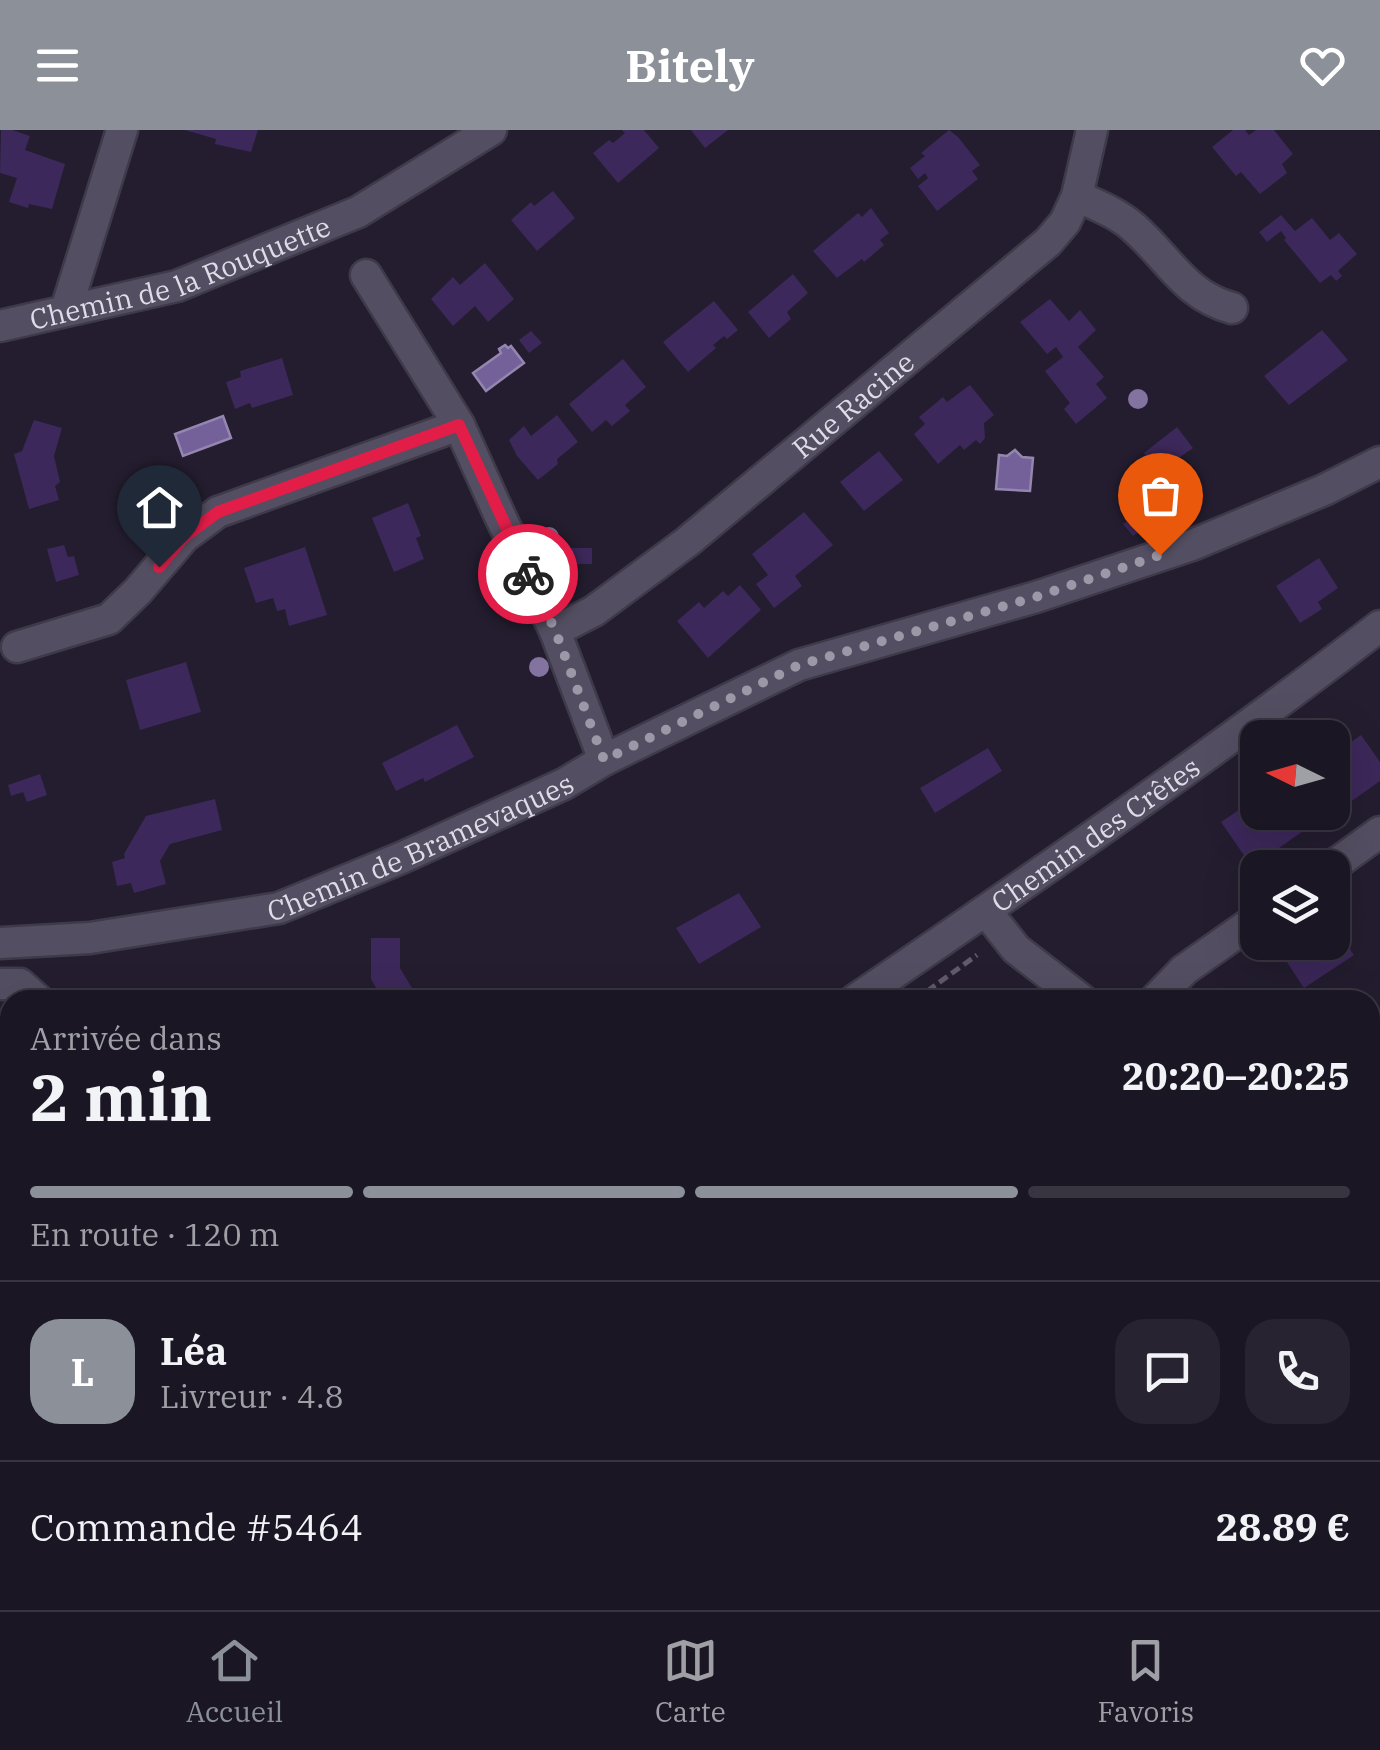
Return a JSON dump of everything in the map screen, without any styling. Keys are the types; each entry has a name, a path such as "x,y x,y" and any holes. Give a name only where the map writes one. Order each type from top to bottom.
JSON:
{"street":[{"path":"66,310 122,130"},
{"name":"Rue Racine","path":"555,630 594,611 687,542 1048,242 1065,222 1077,196 1092,130"},
{"name":"Chemin de la Rouquette","path":"0,326 176,286 358,212 489,131"},
{"path":"1077,196 1133,228 1182,281 1214,304 1232,308"},
{"path":"366,275 459,425 555,630 604,760"},
{"path":"17,647 109,619 131,600 184,537 218,512 459,425"},
{"name":"Chemin de Bramevaques","path":"0,944 90,938 279,908 402,858 564,784 604,760 799,665 1036,597 1192,545 1380,462"},
{"name":"Chemin des Crêtes","path":"870,990 1290,696 1380,626"},
{"path":"1350,854 1380,832"},
{"path":"986,911 1016,948 1069,990"},
{"path":"1164,990 1184,970 1240,931"},
{"path":"0,984 20,984 27,990"}],"shaded area":[{"path":"511,346 524,363 486,391 473,373 501,353 499,349"},
{"path":"223,416 231,438 183,456 175,434"},
{"path":"1015,450 1022,457 1033,458 1030,491 996,489 999,455 1007,456"}],"building":[{"path":"1,130 30,136 25,150 65,164 52,209 9,202 17,178 0,173"},
{"path":"185,130 258,130 251,152 215,144 216,139"},
{"path":"622,130 644,130 659,148 618,183 593,153 609,140 613,143 625,133"},
{"path":"691,130 728,130 705,148"},
{"path":"949,130 980,165 972,171 978,179 937,211 918,186 928,178 925,173 918,179 910,168 925,156 921,153"},
{"path":"1233,130 1245,130 1249,135 1256,130 1274,130 1293,154 1282,164 1287,173 1260,194 1241,172 1236,176 1212,147"},
{"path":"553,191 575,218 537,251 511,220 531,202 534,206"},
{"path":"871,208 889,233 880,240 884,245 837,278 813,251 858,213 862,217"},
{"path":"1281,215 1295,231 1312,218 1330,240 1339,233 1357,254 1338,271 1342,276 1336,281 1331,275 1320,283 1281,231 1267,242 1259,232"},
{"path":"485,263 514,299 488,322 475,306 453,326 431,299 453,277 460,285"},
{"path":"793,274 808,293 787,312 791,319 769,338 748,312"},
{"path":"1050,299 1069,321 1080,310 1096,330 1078,347 1104,377 1096,384 1107,398 1076,424 1064,409 1070,403 1045,371 1063,357 1056,347 1047,354 1020,322"},
{"path":"714,301 738,330 713,345 716,348 688,372 663,342"},
{"path":"1322,330 1348,360 1289,405 1264,376"},
{"path":"531,331 542,343 529,353 519,340"},
{"path":"282,358 293,395 252,408 250,403 235,409 226,382 241,377 240,371"},
{"path":"623,359 646,387 625,405 630,411 612,426 606,420 592,432 569,404"},
{"path":"970,385 994,415 984,423 985,438 964,450 960,445 938,464 914,434 925,424 919,417 943,397 947,402"},
{"path":"557,415 578,442 538,480 509,440 524,426 531,436"},
{"path":"34,420 62,428 54,456 60,482 55,486 59,500 29,509 14,454 22,451"},
{"path":"1177,427 1193,448 1180,457 1202,485 1183,500 1177,494 1169,500 1156,483 1147,490 1130,468"},
{"path":"879,451 903,480 864,511 840,482"},
{"path":"408,503 421,536 416,538 424,559 394,572 372,518"},
{"path":"1143,510 1152,522 1133,536 1123,524"},
{"path":"804,512 833,545 795,576 802,586 774,608 756,584 768,575 752,554"},
{"path":"64,545 68,557 74,556 79,575 56,582 47,549"},
{"path":"305,547 327,615 289,626 285,609 277,611 273,598 256,603 244,568"},
{"path":"566,548 592,548 592,564 566,564"},
{"path":"1319,558 1338,588 1318,602 1322,609 1300,623 1276,586"},
{"path":"740,585 761,610 708,658 677,621 699,602 704,608 723,591 728,596"},
{"path":"186,662 201,712 140,730 126,680"},
{"path":"457,725 474,757 425,782 423,778 396,791 382,763"},
{"path":"1361,735 1380,762 1380,781 1350,802 1350,743"},
{"path":"988,748 1002,771 935,813 920,788"},
{"path":"40,774 47,795 27,802 23,792 11,796 8,785"},
{"path":"215,799 222,830 170,844 160,861 166,884 134,893 131,883 117,886 112,862 125,858 146,816"},
{"path":"1240,809 1240,830 1305,830 1276,850 1240,850 1221,822"},
{"path":"739,893 761,927 699,964 676,928"},
{"path":"371,938 400,938 400,968 413,990 377,990 371,979"},
{"path":"1286,960 1346,960 1304,988"}],"way so far":[{"path":"528,574 555,630 604,760 799,665 1036,597 1160,555"}],"route":[{"path":"159,567 184,537 218,512 459,425 528,574"}]}
